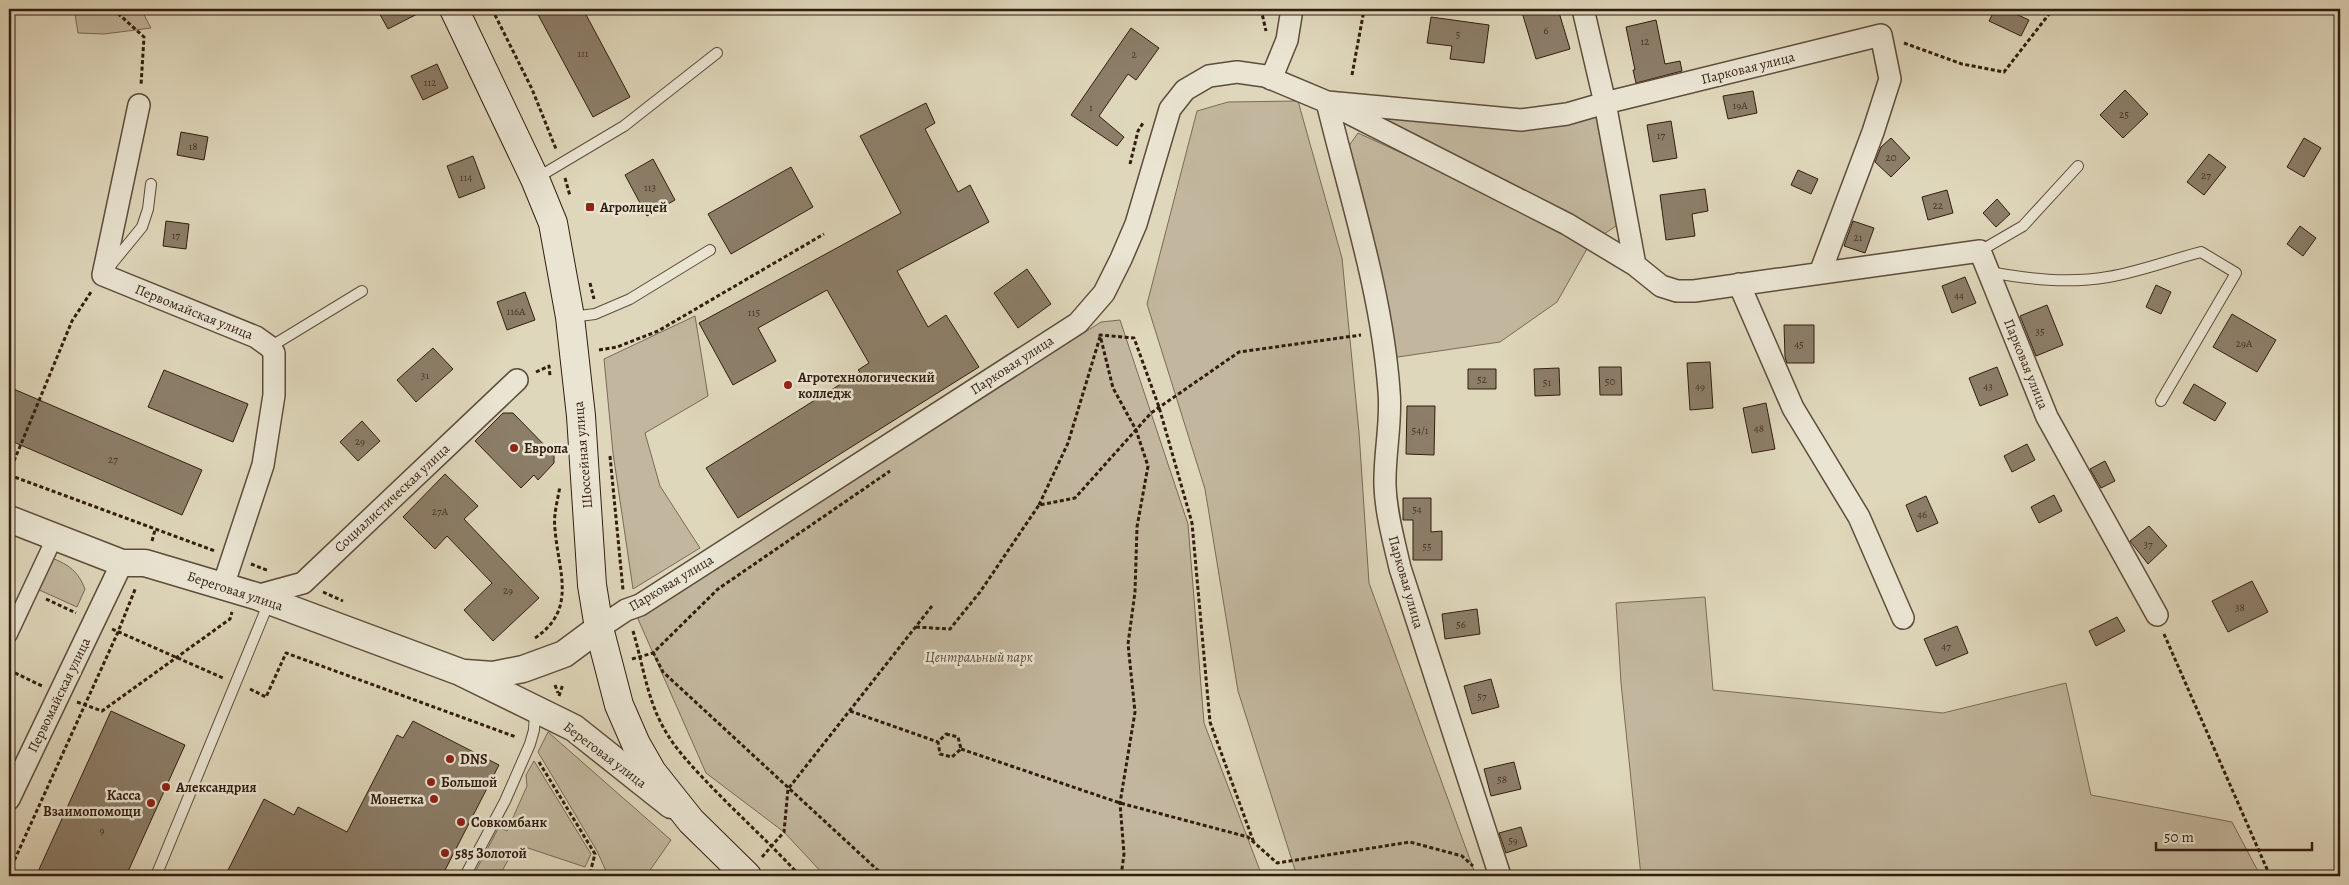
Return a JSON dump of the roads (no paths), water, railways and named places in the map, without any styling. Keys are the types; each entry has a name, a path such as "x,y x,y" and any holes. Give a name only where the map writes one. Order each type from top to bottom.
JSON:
{"main road":[{"name":"Шоссейная улица","path":"454,9 535,179 553,222 570,317 581,416 592,585 599,628 619,705 636,744 652,772 691,821 747,876"}],"street":[{"path":"1270,78 1280,61 1287,40 1292,9"},
{"path":"1583,9 1605,103 1635,265"},
{"name":"Парковая улица","path":"1327,102 1521,120 1567,114 1881,35 1890,79 1873,132 1820,273"},
{"name":"Парковая улица","path":"599,628 626,610 648,599 1078,323 1104,293 1121,259 1136,224 1170,109 1185,90 1209,76 1238,72 1270,78 1327,102 1567,224 1635,265 1661,286 1677,290 1694,291 1980,251 2047,417 2156,615"},
{"name":"Парковая улица","path":"1327,102 1363,242 1382,332 1390,392 1385,486 1391,530 1400,568 1500,876"},
{"path":"102,275 139,106"},
{"name":"Первомайская улица","path":"102,275 256,337 270,347"},
{"path":"1739,284 1792,408 1859,517 1903,618"},
{"path":"223,586 262,465 274,395 274,353 270,347"},
{"name":"Социалистическая улица","path":"263,599 303,583 517,380"},
{"name":"Береговая улица","path":"9,519 122,563 145,563 263,599 460,672 574,728 691,821"},
{"path":"9,635 55,537"},
{"name":"Первомайская улица","path":"9,799 122,563"},
{"name":"Береговая улица","path":"460,672 493,674 523,669 564,654 599,628"}],"lane":[{"path":"535,179 624,126 717,53"},
{"path":"1980,251 2023,226 2078,166"},
{"path":"102,275 142,227 148,209 151,184"},
{"path":"570,317 595,314 630,299 710,250"},
{"path":"1988,272 2038,279 2107,278 2201,252 2236,273 2161,401"},
{"path":"270,347 362,291"},
{"path":"156,876 263,599"},
{"path":"465,876 530,744 534,730 535,710"}],"place":[{"name":"Агролицей","path":"590,207"},
{"name":"Агротехнологический колледж","path":"788,385"},
{"name":"Европа","path":"514,448"},
{"name":"DNS","path":"450,759"},
{"name":"Большой","path":"431,782"},
{"name":"Александрия","path":"166,787"},
{"name":"Монетка","path":"434,799"},
{"name":"Касса Взаимопомощи","path":"151,803"},
{"name":"Совкомбанк","path":"461,822"},
{"name":"585 Золотой","path":"445,853"}],"park label":[{"name":"Центральный парк","path":"979,657"}]}
